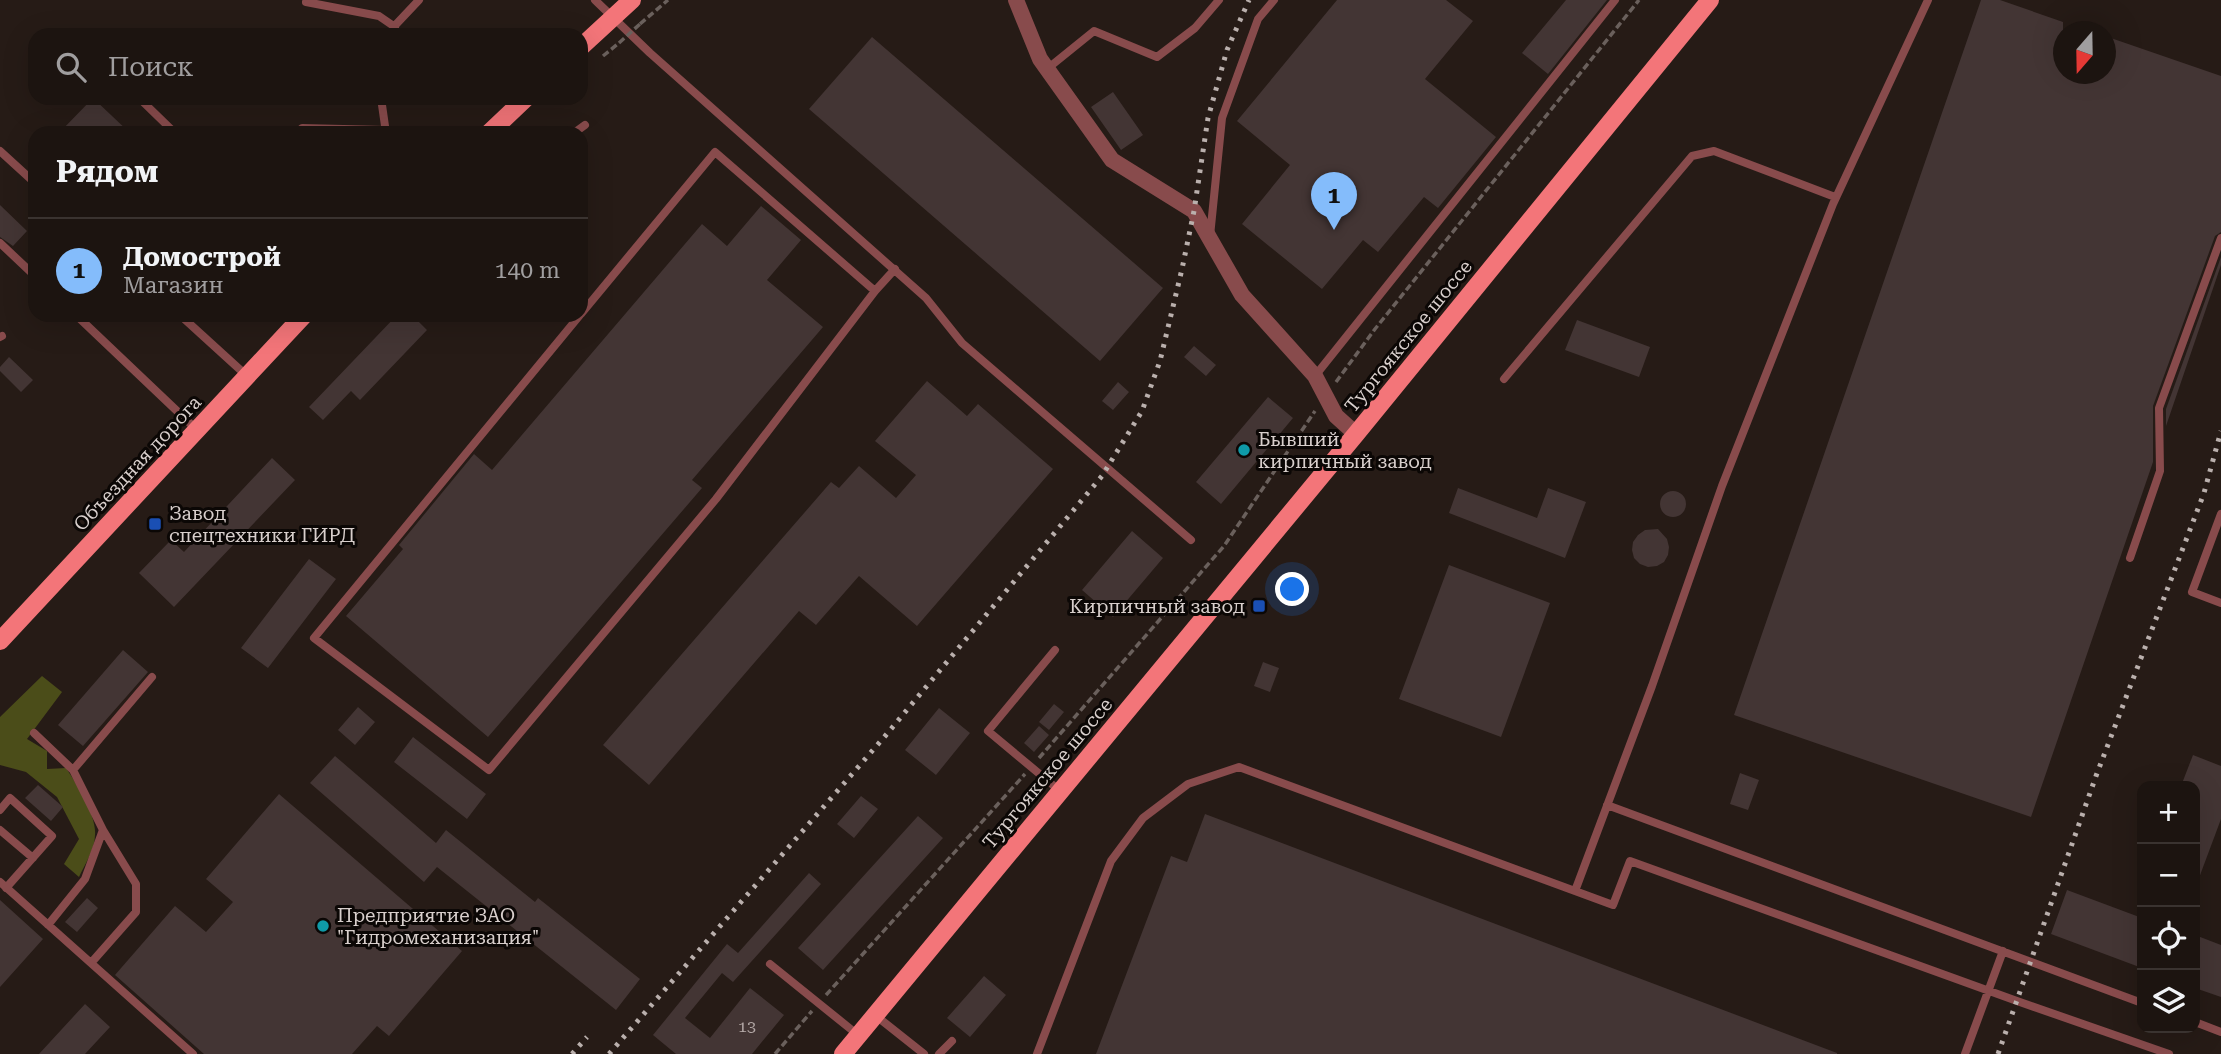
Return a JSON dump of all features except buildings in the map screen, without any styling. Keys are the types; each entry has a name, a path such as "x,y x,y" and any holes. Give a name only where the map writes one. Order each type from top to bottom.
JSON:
{"main road":[{"path":"588,41 632,0"},
{"name":"Тургоякское шоссе","path":"842,1054 1710,0"},
{"path":"497,126 519,105"},
{"name":"Объездная дорога","path":"0,640 297,322"}],"street":[{"path":"1016,0 1040,59 1112,160 1194,211 1242,295 1315,376 1336,416 1356,433"}],"lane":[{"path":"306,2 379,16 395,27 419,0"},
{"path":"595,0 650,53 895,269 926,298 962,343 1191,540"},
{"path":"1047,69 1094,31 1157,57 1195,28 1219,0"},
{"path":"1210,239 1222,118 1258,19 1274,0"},
{"path":"1315,376 1615,0"},
{"path":"1575,891 1652,686 1722,486 1835,197 1928,0"},
{"path":"146,105 168,126"},
{"path":"382,105 385,126"},
{"path":"0,151 28,177"},
{"path":"1504,379 1692,156 1714,151 1835,197"},
{"path":"588,306 715,152 875,291"},
{"path":"2130,558 2160,471 2159,408 2221,238"},
{"path":"0,243 28,269"},
{"path":"575,322 314,638 489,770 716,499 875,291 895,269"},
{"path":"83,322 197,430"},
{"path":"188,322 247,376"},
{"path":"2221,513 2192,592 2221,603"},
{"path":"1055,650 988,731 1060,791"},
{"path":"73,770 152,677"},
{"path":"34,733 73,770 103,830 136,884 136,912 90,963"},
{"path":"1037,1054 1111,861 1143,818 1188,784 1239,768 1613,905 1630,861 2169,1054"},
{"path":"0,810 10,798 52,836 33,858 3,885 193,1054"},
{"path":"1607,805 2137,1001"},
{"path":"0,830 33,858"},
{"path":"48,925 85,879 103,830"},
{"path":"1965,1054 2003,951"},
{"path":"770,964 858,1035"},
{"path":"875,1015 925,1054"},
{"path":"2200,1024 2221,1032"},
{"path":"939,1054 952,1041"}],"path":[{"path":"603,56 668,0"},
{"path":"775,1054 1224,546 1325,397 1375,329 1639,0"}],"shaded area":[{"path":"42,676 62,692 27,739 47,751 47,769 66,768 93,819 95,840 79,877 64,864 79,839 57,797 26,772 0,765 0,717"}],"railway":[{"path":"609,1054 886,735 1102,476 1142,411 1160,361 1182,269 1208,118 1227,50 1249,0"},
{"path":"1998,1054 2096,776 2204,493 2221,431"},
{"path":"572,1054 587,1037"}],"place":[{"name":"Домострой","path":"1334,230"},
{"name":"Бывший кирпичный завод","path":"1244,450"},
{"name":"Завод спецтехники ГИРД","path":"155,524"},
{"name":"Кирпичный завод","path":"1259,606"},
{"name":"Предприятие ЗАО \"Гидромеханизация\"","path":"323,926"}]}
